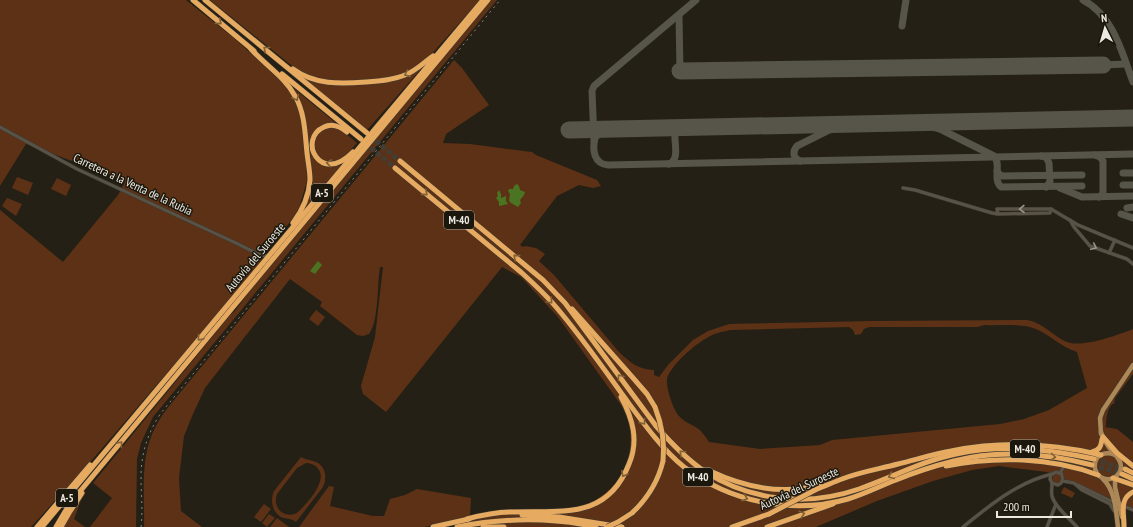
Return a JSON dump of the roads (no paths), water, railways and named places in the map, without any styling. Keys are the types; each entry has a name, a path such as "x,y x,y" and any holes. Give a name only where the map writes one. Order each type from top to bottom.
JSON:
{"highway":[{"path":"193,0 361,140 335,126 327,126 319,130 314,136 312,142 316,157 323,163 339,163 348,156 397,102"},
{"path":"205,0 366,133"},
{"name":"Autovía del Suroeste","path":"42,527 483,0"},
{"name":"Autovía del Suroeste","path":"56,527 69,505 488,0"},
{"path":"251,49 287,83 296,96 305,129 310,172 310,181 302,209 296,220 274,249"},
{"path":"283,63 308,78 330,83 379,81 406,75 416,70 438,52"},
{"name":"M-40","path":"400,161 543,280 565,303 656,426 669,441 695,465 719,480 738,489 760,495 781,498 807,499 848,492 916,465 954,454 999,449 1034,449 1063,452 1094,459"},
{"name":"M-40","path":"395,168 522,273 542,292 568,321 654,436 683,466 720,489 743,498 769,504 782,506 807,506 838,502 873,490 918,471 955,460 1005,454 1062,458 1092,465"},
{"path":"565,303 575,311 647,394 655,407 662,430 664,447 663,461 658,478 652,489 643,502 632,513 607,527"},
{"path":"433,527 483,515 510,512 572,511 585,508 596,503 613,490 626,472 630,461 634,440 634,428 628,410 621,397 609,381 603,368"},
{"path":"37,527 129,420 137,413"},
{"path":"1090,452 1099,449 1102,436"},
{"path":"1102,436 1117,453 1133,466"},
{"path":"898,464 934,454 982,446 1026,444 1048,445 1101,455"},
{"path":"898,464 954,454"},
{"path":"1117,457 1133,466"},
{"path":"918,471 926,471 976,460 991,460 1052,463 1084,469 1100,476"},
{"name":"Autovía del Suroeste","path":"732,527 769,514 817,489 842,479 898,464"},
{"path":"695,465 742,484 762,488 785,490 813,487 842,479"},
{"path":"1133,473 1123,472 1133,478"},
{"path":"61,527 95,474"},
{"path":"1114,478 1133,485"},
{"path":"1122,527 1123,503 1126,497 1133,492"},
{"name":"Autovía del Suroeste","path":"767,527 838,502"},
{"path":"467,519 510,515 533,515 584,520 622,527"},
{"path":"457,527 501,520 559,521 596,527"},
{"path":"483,527 504,527"}],"main road":[{"path":"1101,455 1104,446 1100,418 1103,410 1133,365"},
{"path":"1100,476 1108,479 1114,478 1121,469 1117,457 1102,436"},
{"path":"1117,457 1109,453 1101,455 1097,458 1095,470 1110,489 1117,520 1122,527"},
{"path":"1114,478 1122,527"}],"street":[{"name":"Carretera a la Venta de la Rubia","path":"0,127 77,169 260,255 269,256"},
{"path":"903,188 915,190 998,214 1050,211"},
{"path":"992,213 996,209 1050,211 1059,214 1069,218 1090,246 1128,259 1133,264"},
{"path":"996,209 998,214"},
{"path":"1073,223 1133,248"},
{"path":"1076,229 1078,225"},
{"path":"1109,253 1115,240"},
{"path":"260,255 261,266"},
{"path":"1050,479 1055,467 1052,463"},
{"path":"1052,483 1058,485 1062,481 1062,468 1065,465"},
{"path":"963,527 1003,496 1042,477 1058,472 1061,474"},
{"path":"1042,477 1050,479 1052,483 1052,498 1077,527"},
{"path":"1062,481 1074,483 1112,501"},
{"path":"1074,483 1082,490 1110,504 1114,509 1117,520"},
{"path":"1047,527 1056,504"},
{"path":"1126,507 1133,510"}],"tunnel":[{"path":"370,136 400,161"},
{"path":"365,143 395,168"},
{"path":"1094,459 1124,469"},
{"path":"1092,465 1122,474"}],"railway":[{"path":"141,527 142,460 149,435 161,413 500,0"}]}
